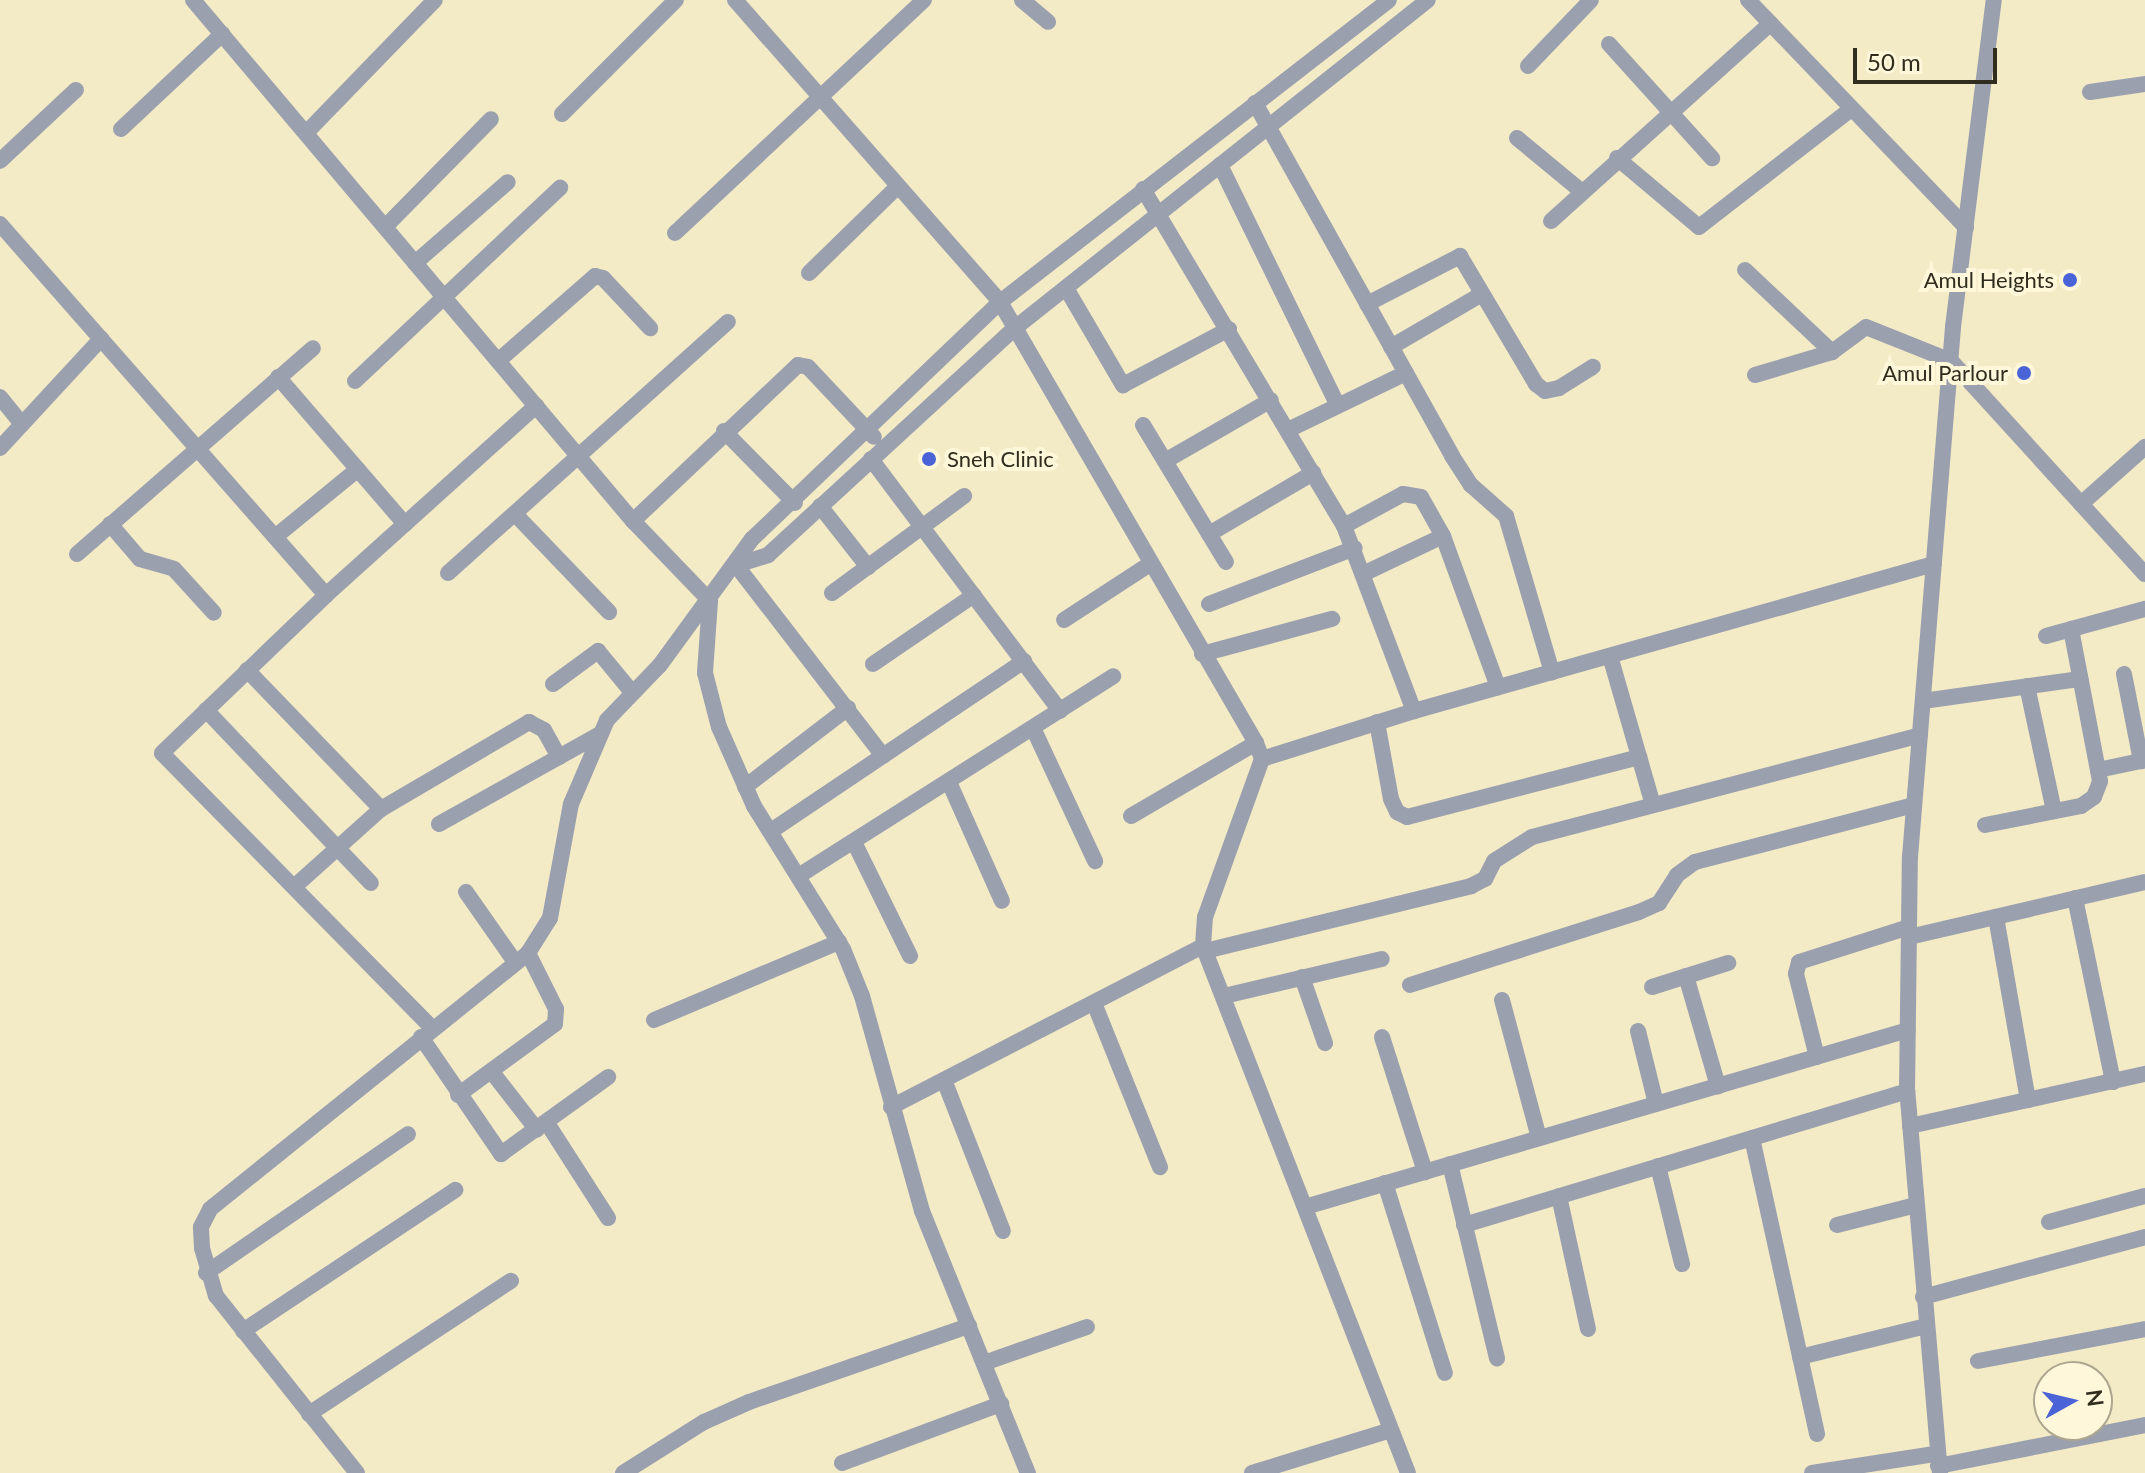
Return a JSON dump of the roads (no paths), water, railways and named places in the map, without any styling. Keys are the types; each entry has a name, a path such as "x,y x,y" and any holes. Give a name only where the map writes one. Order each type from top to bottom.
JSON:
{"street":[{"path":"193,0 633,521 710,601 705,673 719,727 745,787 839,942 862,996 922,1211 1028,1473"},
{"path":"306,133 435,0"},
{"path":"562,114 676,0"},
{"path":"735,0 1000,302 1259,751 1205,917 1204,949 1408,1473"},
{"path":"675,233 924,0"},
{"path":"1022,0 1048,22"},
{"path":"357,1473 243,1331 206,1273 201,1227 217,1199 521,957 550,918 571,804 600,734 631,691 660,665 710,601 752,539 795,503 1000,302 1389,0"},
{"path":"1528,66 1591,0"},
{"path":"1748,0 1966,227"},
{"path":"1938,1465 1907,1091 1909,932 1914,805 1951,361 1994,0"},
{"path":"736,565 768,555 1015,328 1426,1"},
{"path":"1551,221 1617,158 1770,24"},
{"path":"121,129 222,34"},
{"path":"1609,44 1712,158"},
{"path":"2090,92 2145,84"},
{"path":"0,161 76,90"},
{"path":"1255,103 1471,485 1506,516 1552,672"},
{"path":"1617,158 1699,227 1851,109"},
{"path":"385,227 491,119"},
{"path":"1517,138 1581,191"},
{"path":"1220,165 1338,406"},
{"path":"415,263 508,182"},
{"path":"809,273 898,186"},
{"path":"355,381 560,188"},
{"path":"1143,189 1160,212 1344,526 1365,573 1414,711"},
{"path":"0,224 326,595"},
{"path":"1367,304 1460,256 1536,384 1545,391 1593,367"},
{"path":"1745,270 1832,352"},
{"path":"498,361 595,276 603,278 650,328"},
{"path":"1066,288 1123,385 1229,329"},
{"path":"1391,347 1482,294"},
{"path":"448,573 728,322"},
{"path":"1755,375 1832,352 1866,327 1951,361 2145,574"},
{"path":"0,448 101,339"},
{"path":"77,554 195,446 313,348"},
{"path":"633,521 724,431 798,365 808,367 868,431 923,528 1060,711"},
{"path":"1288,430 1406,373"},
{"path":"278,377 405,524"},
{"path":"0,397 22,424"},
{"path":"1165,461 1271,400"},
{"path":"536,406 326,595 162,753 294,887 427,1032 458,1095 501,1154 608,1077"},
{"path":"1143,425 1226,562"},
{"path":"724,431 795,503"},
{"path":"2081,504 2145,447"},
{"path":"275,537 358,469"},
{"path":"1209,534 1313,473"},
{"path":"1344,526 1414,493 1443,536 1498,687"},
{"path":"832,593 964,496"},
{"path":"820,506 868,567"},
{"path":"515,514 609,612"},
{"path":"110,524 140,559 174,569 214,613"},
{"path":"1365,573 1443,536"},
{"path":"1209,604 1355,548"},
{"path":"1064,620 1150,564"},
{"path":"1131,816 1259,751 1377,722 1934,564"},
{"path":"736,565 883,756"},
{"path":"873,664 974,595"},
{"path":"2046,636 2145,609"},
{"path":"1202,654 1332,619"},
{"path":"1985,825 2081,806 2094,797 2098,770 2071,629"},
{"path":"553,684 598,651 631,691"},
{"path":"1610,656 1653,805"},
{"path":"771,831 1024,661"},
{"path":"247,670 381,809"},
{"path":"2098,770 2143,760 2124,674"},
{"path":"800,875 1113,676"},
{"path":"1923,701 2080,679"},
{"path":"2027,686 2054,811"},
{"path":"745,787 848,708"},
{"path":"206,710 371,883"},
{"path":"294,887 381,809 529,722 544,730 559,757"},
{"path":"1377,722 1391,799 1397,812 1407,817 1639,757"},
{"path":"1033,728 1095,861"},
{"path":"439,824 600,734"},
{"path":"891,1107 1204,949 1471,886 1485,879 1502,855 1532,837 1920,735"},
{"path":"949,782 1002,901"},
{"path":"1410,985 1649,907 1695,862 1914,805"},
{"path":"854,842 910,956"},
{"path":"1817,1057 1796,974 1799,962 1909,932 1996,917 2145,882"},
{"path":"458,1095 555,1024 557,1016 521,957 466,892"},
{"path":"2075,898 2113,1082"},
{"path":"1996,917 2028,1100"},
{"path":"654,1020 839,942"},
{"path":"1224,996 1382,959"},
{"path":"1652,987 1728,963"},
{"path":"1686,976 1718,1086"},
{"path":"1302,977 1325,1043"},
{"path":"1502,1000 1539,1138"},
{"path":"1094,1003 1160,1167"},
{"path":"1305,1207 1908,1030"},
{"path":"1638,1031 1656,1104"},
{"path":"1382,1037 1425,1172"},
{"path":"492,1072 542,1126 608,1218"},
{"path":"1910,1126 2145,1074"},
{"path":"944,1080 1003,1231"},
{"path":"1464,1225 1907,1091"},
{"path":"206,1273 408,1134"},
{"path":"1752,1138 1817,1434"},
{"path":"1450,1164 1497,1358"},
{"path":"1658,1166 1682,1264"},
{"path":"1385,1183 1445,1373"},
{"path":"243,1331 455,1190"},
{"path":"1559,1196 1588,1329"},
{"path":"2049,1222 2145,1196"},
{"path":"1837,1225 1916,1205"},
{"path":"1923,1297 2145,1237"},
{"path":"309,1414 511,1281"},
{"path":"623,1473 704,1422 749,1402 969,1326"},
{"path":"1800,1357 1926,1326"},
{"path":"984,1363 1087,1327"},
{"path":"1978,1361 2145,1329"},
{"path":"842,1463 1001,1404"},
{"path":"1812,1473 1938,1465 2145,1425"},
{"path":"1252,1473 1391,1430"}],"place":[{"name":"Amul Heights","path":"2070,280"},
{"name":"Amul Parlour","path":"2024,373"},
{"name":"Sneh Clinic","path":"929,459"}]}
